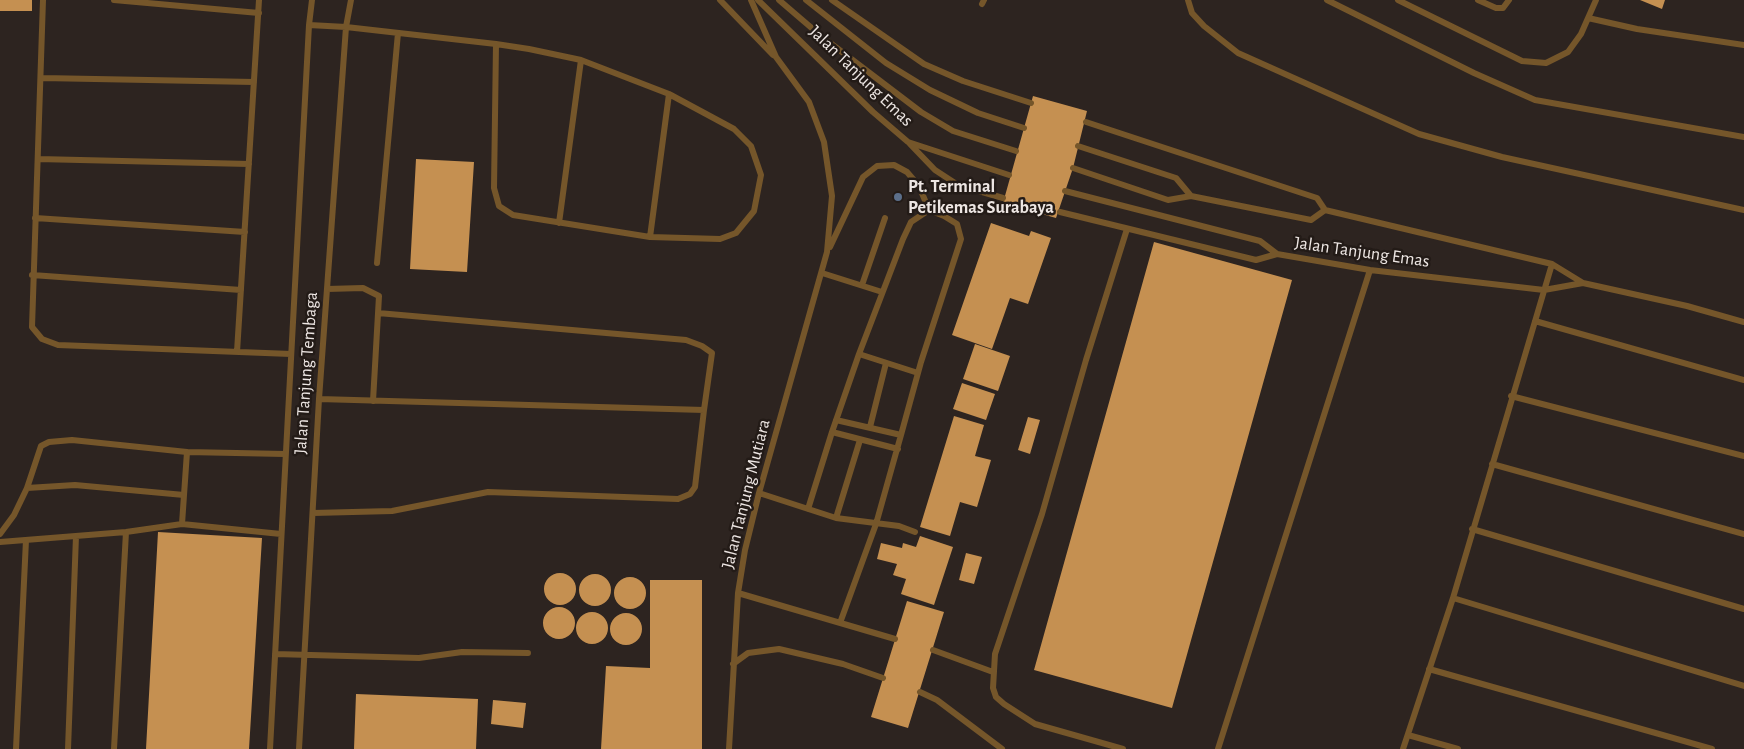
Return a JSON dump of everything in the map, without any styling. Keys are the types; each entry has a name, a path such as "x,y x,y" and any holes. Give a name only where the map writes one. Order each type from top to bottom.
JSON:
{"lane":[{"path":"43,0 42,78 32,275 32,327 42,339 58,345 291,354"},
{"path":"114,0 259,13"},
{"path":"237,352 259,0"},
{"name":"Jalan Tanjung Tembaga","path":"270,749 309,25 312,0"},
{"name":"Jalan Tanjung Tembaga","path":"299,749 319,399 346,27 351,0"},
{"path":"720,0 776,57"},
{"name":"Jalan Tanjung Mutiara","path":"729,749 732,664 738,593 745,550 759,493 822,273 827,252 832,196 824,142 809,102 776,57 751,0"},
{"name":"Jalan Tanjung Emas","path":"758,0 873,112 908,142 1009,175"},
{"name":"Jalan Tanjung Emas","path":"779,0 821,36 921,112 952,131 1016,151"},
{"path":"806,0 886,63 930,90 978,113 1024,128"},
{"path":"832,0 924,64 963,81 1031,103"},
{"path":"1188,0 1192,13 1204,26 1238,53 1419,134 1502,158 1744,210"},
{"path":"1327,0 1474,73 1535,100 1744,137"},
{"path":"1398,0 1406,2 1522,61 1546,63 1568,52 1581,34 1596,0"},
{"path":"1478,0 1496,8 1503,8 1510,0"},
{"path":"1588,18 1637,29 1744,45"},
{"path":"309,25 346,27 496,44 582,60 669,94 734,129 750,146 761,174 754,211 736,233 720,239 650,237 513,215 499,206 494,188 496,44"},
{"path":"377,263 398,33"},
{"path":"559,223 582,60"},
{"path":"42,78 254,82"},
{"path":"650,237 669,94"},
{"path":"1086,122 1317,198 1325,210 1552,264 1583,283 1687,306 1744,322"},
{"path":"908,142 935,170 958,185 1003,198"},
{"path":"1078,146 1176,178 1191,196"},
{"path":"38,159 249,164"},
{"name":"Jalan Tanjung Mutiara","path":"827,252 863,177 877,166 894,165 907,172 919,186 929,210"},
{"path":"1073,168 1168,200 1191,196 1312,220 1325,210"},
{"name":"Jalan Tanjung Emas","path":"1065,191 1260,240 1277,254 1370,270 1544,290 1583,283"},
{"path":"808,509 836,420 882,292 911,222 929,210 956,224 961,239 918,373 876,524 840,623"},
{"path":"1060,212 1256,260 1277,254"},
{"path":"35,218 245,232"},
{"path":"862,286 884,218"},
{"path":"1123,749 1035,724 1014,712 996,697 993,688 993,672 996,654 1042,514 1086,360 1127,228"},
{"path":"1403,749 1453,598 1511,396 1552,264"},
{"path":"1218,749 1370,270"},
{"path":"822,273 882,292"},
{"path":"32,275 241,290"},
{"path":"327,289 363,288 379,296 373,401"},
{"path":"313,514 392,511 488,492 678,499 690,494 694,487 712,353 702,346 686,340 378,313"},
{"path":"1535,321 1744,380"},
{"path":"859,354 918,373"},
{"path":"870,427 886,363"},
{"path":"1511,396 1744,456"},
{"path":"319,399 704,410"},
{"path":"836,420 901,435"},
{"path":"832,432 898,449"},
{"path":"0,534 14,515 27,488 41,446 49,442 72,440 188,452 285,454"},
{"path":"836,518 860,440"},
{"path":"182,524 188,452"},
{"path":"1492,464 1744,534"},
{"path":"27,488 75,485 184,495"},
{"path":"759,493 836,518 898,526 915,532"},
{"path":"0,542 126,532 182,524 243,534 281,534"},
{"path":"1472,529 1744,609"},
{"path":"114,749 126,532"},
{"path":"68,749 76,536"},
{"path":"16,749 26,540"},
{"path":"738,593 896,639"},
{"path":"1453,598 1744,686"},
{"path":"732,664 748,653 779,650 843,664 883,678"},
{"path":"933,650 993,672"},
{"path":"275,654 419,658 462,652 528,653"},
{"path":"1429,669 1712,749"},
{"path":"920,692 937,700 1002,749"},
{"path":"1408,735 1458,749"}],"building":[{"path":"0,0 32,0 32,11 0,11"},
{"path":"1640,0 1665,0 1662,9"},
{"path":"1033,96 1087,111 1073,168 1056,218 1003,203"},
{"path":"416,159 474,162 467,272 410,269"},
{"path":"991,223 1029,236 1031,231 1051,238 1028,304 1010,298 992,349 952,335"},
{"path":"1154,242 1292,280 1172,708 1034,670"},
{"path":"975,344 1010,356 998,391 963,379"},
{"path":"962,383 995,394 986,420 953,409"},
{"path":"954,416 984,425 975,456 991,460 977,507 960,502 950,536 920,527"},
{"path":"1028,417 1040,420 1030,454 1018,450"},
{"path":"158,532 262,538 249,749 146,749"},
{"path":"920,536 953,547 934,605 901,594 906,579 893,575 897,564 877,559 881,543 902,548 903,543 916,547"},
{"path":"966,553 982,557 974,584 959,580"},
{"path":"560,573 571,578 576,589 571,600 560,605 549,600 544,589 549,578"},
{"path":"595,574 606,579 611,590 606,601 595,606 584,601 579,590 584,579"},
{"path":"630,577 641,582 646,593 641,604 630,609 619,604 614,593 619,582"},
{"path":"650,580 702,580 702,749 601,749 606,666 650,668"},
{"path":"907,601 944,612 908,728 871,717"},
{"path":"559,607 570,612 575,623 570,634 559,639 548,634 543,623 548,612"},
{"path":"592,612 603,617 608,628 603,639 592,644 581,639 576,628 581,617"},
{"path":"626,613 637,618 642,629 637,640 626,645 615,640 610,629 615,618"},
{"path":"356,694 478,699 476,749 354,749"},
{"path":"493,700 526,703 523,728 491,724"}],"place":[{"name":"Pt. Terminal Petikemas Surabaya","path":"898,197"}]}
